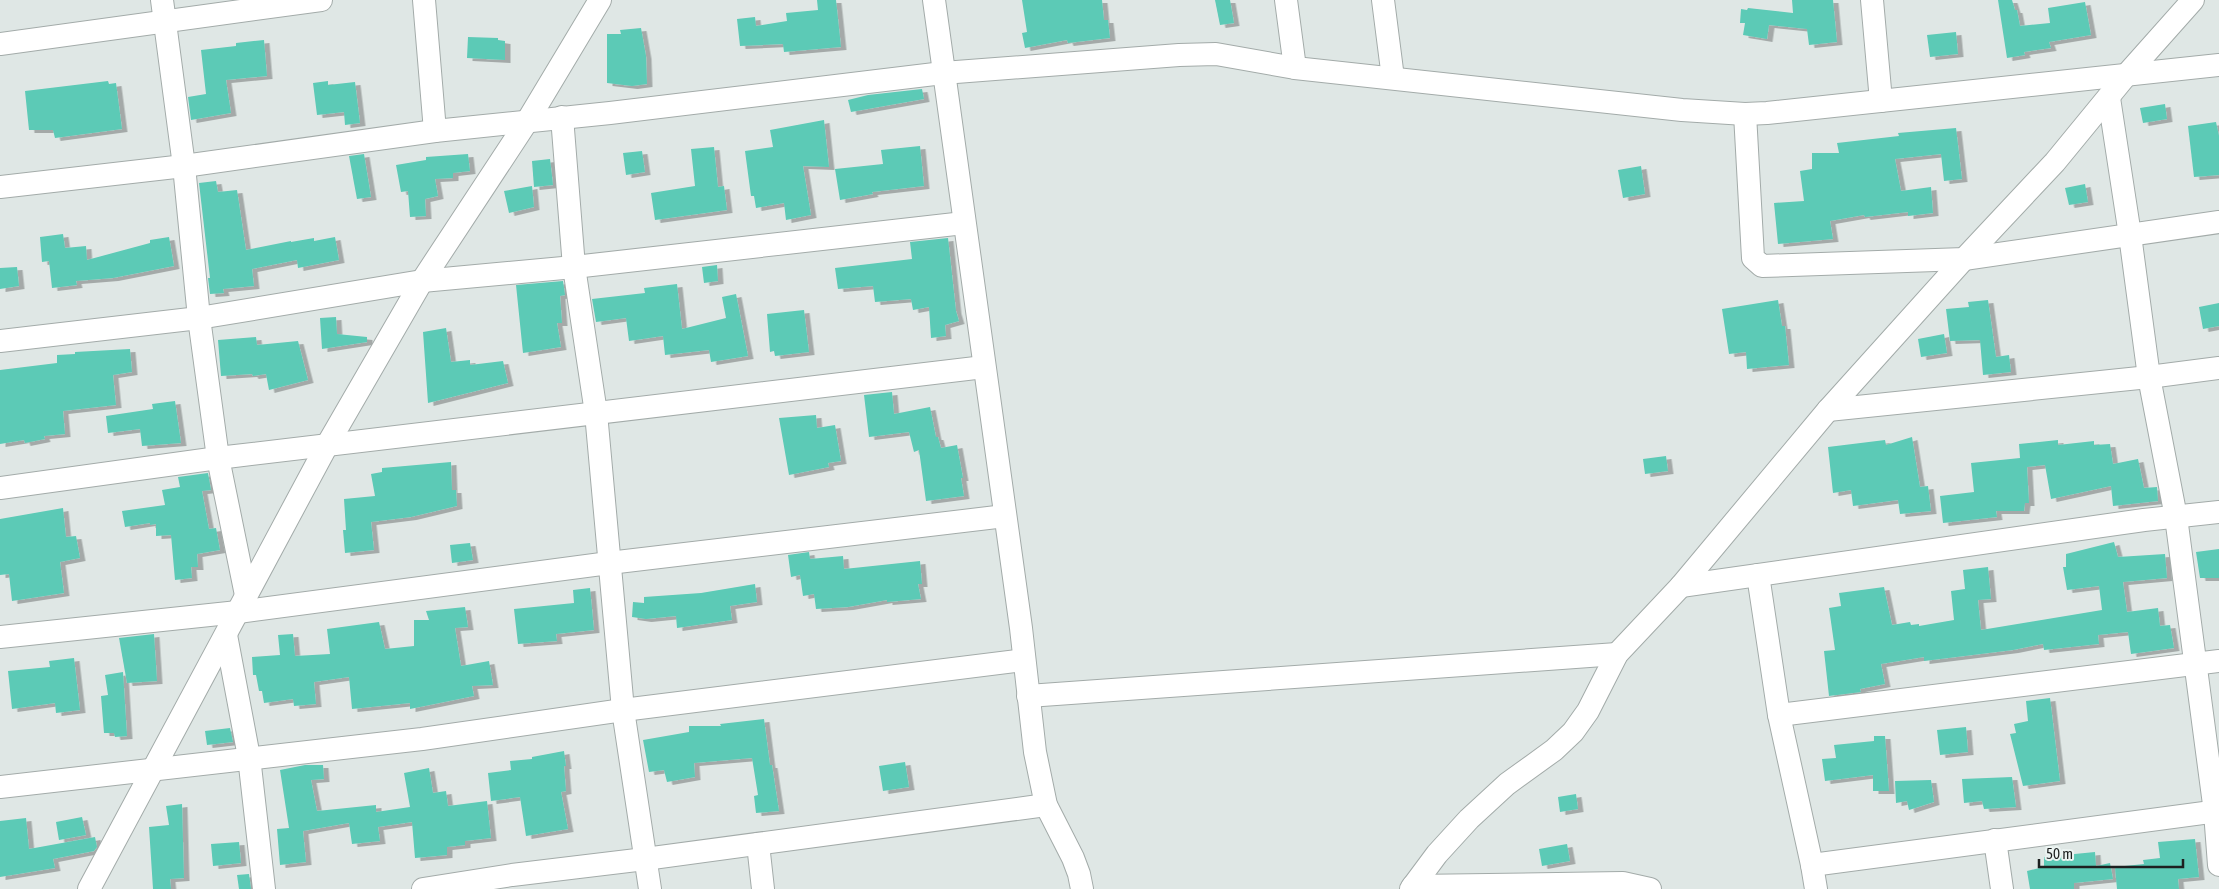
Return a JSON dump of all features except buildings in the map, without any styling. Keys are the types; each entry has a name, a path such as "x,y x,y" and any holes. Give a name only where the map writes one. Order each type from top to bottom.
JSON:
{"street":[{"path":"162,0 184,166 199,318 218,458 242,603"},
{"path":"0,44 165,23 321,0"},
{"path":"424,0 435,131"},
{"path":"89,889 326,447 422,281 528,120 600,0"},
{"path":"934,0 1005,516 1035,752 1046,805 1073,858 1082,889"},
{"path":"1286,0 1295,68"},
{"path":"1383,0 1393,78"},
{"path":"1872,0 1881,101"},
{"path":"1412,887 1469,819 1507,784 1554,750 1573,732 1588,711 1617,654 1681,586 1828,410 1964,259 2055,162 2128,73 2194,0"},
{"path":"0,187 184,166 528,120 943,73 1144,57 1216,54 1295,68 1672,109 1745,114 2219,65"},
{"path":"2109,98 2149,377 2176,517 2217,811 2219,865"},
{"path":"1745,114 1753,258 1762,266 1964,259 2219,222"},
{"path":"562,117 574,267 596,413 623,710 650,889"},
{"path":"0,341 199,318 422,281 574,267 964,223"},
{"path":"0,488 218,458 326,447 984,367"},
{"path":"1828,410 2219,368"},
{"path":"1681,586 2219,512"},
{"path":"0,637 242,603 609,563 1005,516"},
{"path":"1758,575 1779,716 1816,889"},
{"path":"226,635 249,757 264,889"},
{"path":"1028,696 1617,654"},
{"path":"0,787 249,757 422,739 623,710 1024,660"},
{"path":"1779,716 2219,661"},
{"path":"423,889 513,882 646,859 1046,805"},
{"path":"1812,865 2217,811"},
{"path":"1995,840 2002,889"},
{"path":"758,844 763,889"},
{"path":"1412,887 1623,883 1650,889"}]}
